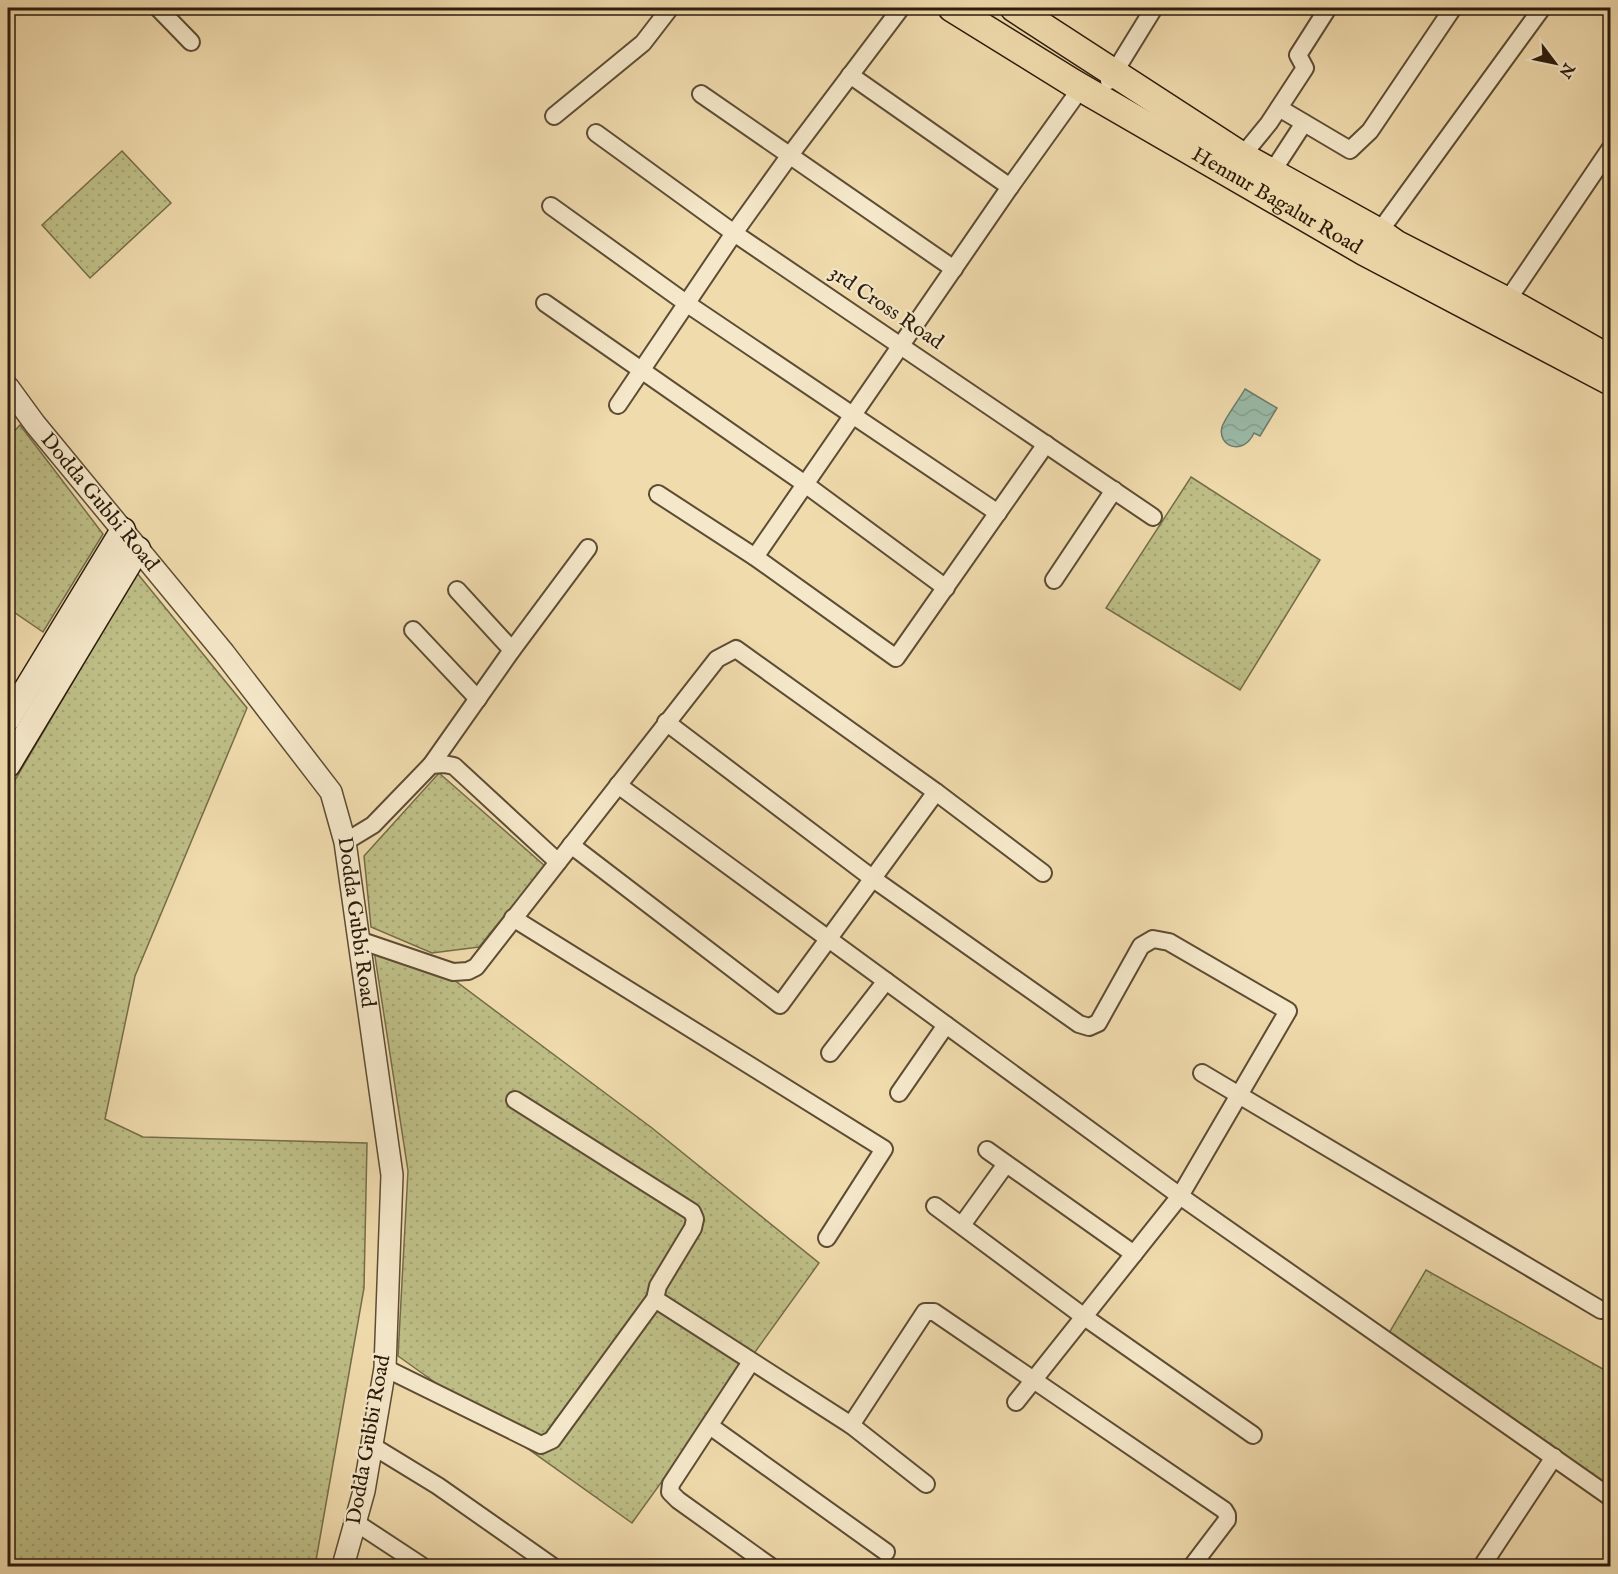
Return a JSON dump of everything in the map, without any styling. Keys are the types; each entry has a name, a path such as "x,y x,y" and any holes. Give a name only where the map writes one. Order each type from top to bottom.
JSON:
{"main road":[{"name":"Hennur Bagalur Road","path":"952,8 1090,93 1372,242 1611,381"},
{"name":"Hennur Bagalur Road","path":"1014,8 1242,156 1272,172 1372,242 1396,244 1507,301 1611,359"},
{"path":"8,719 130,540"},
{"path":"8,765 130,540"}],"street":[{"path":"158,8 191,42"},
{"path":"554,116 643,43 670,8"},
{"path":"618,405 734,232 901,8"},
{"path":"755,557 1010,187 1090,93 1114,72 1154,8"},
{"path":"1242,156 1269,123 1305,68 1298,55 1328,8"},
{"path":"1279,108 1350,150 1370,131 1453,8"},
{"path":"1372,242 1542,8"},
{"path":"849,75 1010,187"},
{"path":"701,94 954,269"},
{"path":"1272,172 1304,123"},
{"name":"3rd Cross Road","path":"596,133 734,232 1153,517"},
{"path":"1507,301 1611,149"},
{"path":"551,206 686,303 998,513"},
{"path":"545,303 805,484 946,588"},
{"name":"Dodda Gubbi Road","path":"8,387 35,424 224,652 332,792 345,842 392,1175 385,1368 363,1491 343,1566"},
{"path":"658,494 755,557 896,658 1046,444"},
{"path":"1054,580 1114,490"},
{"path":"345,842 373,825 431,765 588,548"},
{"path":"457,590 512,650"},
{"path":"413,630 478,699"},
{"path":"359,940 453,972 468,971 476,967 717,659 736,649 936,792 1043,873"},
{"path":"666,722 872,878 1079,1024 1089,1027 1098,1023 1141,946 1153,939 1169,942 1288,1011 1180,1196 1016,1402"},
{"path":"431,765 454,766 558,862"},
{"path":"618,785 1180,1196 1611,1497"},
{"path":"571,845 780,1005 936,792"},
{"path":"513,918 884,1149 827,1238"},
{"path":"830,1053 886,981"},
{"path":"899,1093 946,1025"},
{"path":"1202,1073 1601,1310"},
{"path":"385,1368 541,1445 552,1440 654,1299 658,1286 693,1228 695,1219 692,1212 515,1101"},
{"path":"987,1150 1134,1254"},
{"path":"962,1225 1006,1164"},
{"path":"935,1206 1083,1316 1253,1435"},
{"path":"654,1299 851,1425 927,1484"},
{"path":"851,1425 925,1312 934,1312 1224,1510 1227,1520 1192,1566"},
{"path":"751,1362 671,1485 670,1492 770,1566"},
{"path":"710,1426 886,1552"},
{"path":"371,1445 438,1486 534,1562 552,1566"},
{"path":"1482,1566 1554,1457"},
{"path":"355,1522 422,1566"}],"green space":[{"path":"122,151 171,203 90,278 42,225"},
{"path":"20,425 103,534 43,632 8,608 8,438"},
{"path":"1191,477 1320,560 1240,690 1106,608"},
{"path":"137,573 247,708 135,976 105,1119 143,1137 367,1143 364,1288 315,1566 8,1566 8,792"},
{"path":"439,773 545,866 479,947 432,953 371,927 364,856"},
{"path":"374,950 454,980 652,1128 819,1263 632,1523 398,1356 408,1171"},
{"path":"1426,1270 1610,1373 1610,1487 1389,1333"}],"water":[{"path":"1245,389 1277,408 1260,436 1254,433 1244,445 1232,446 1223,439 1222,427"}]}
